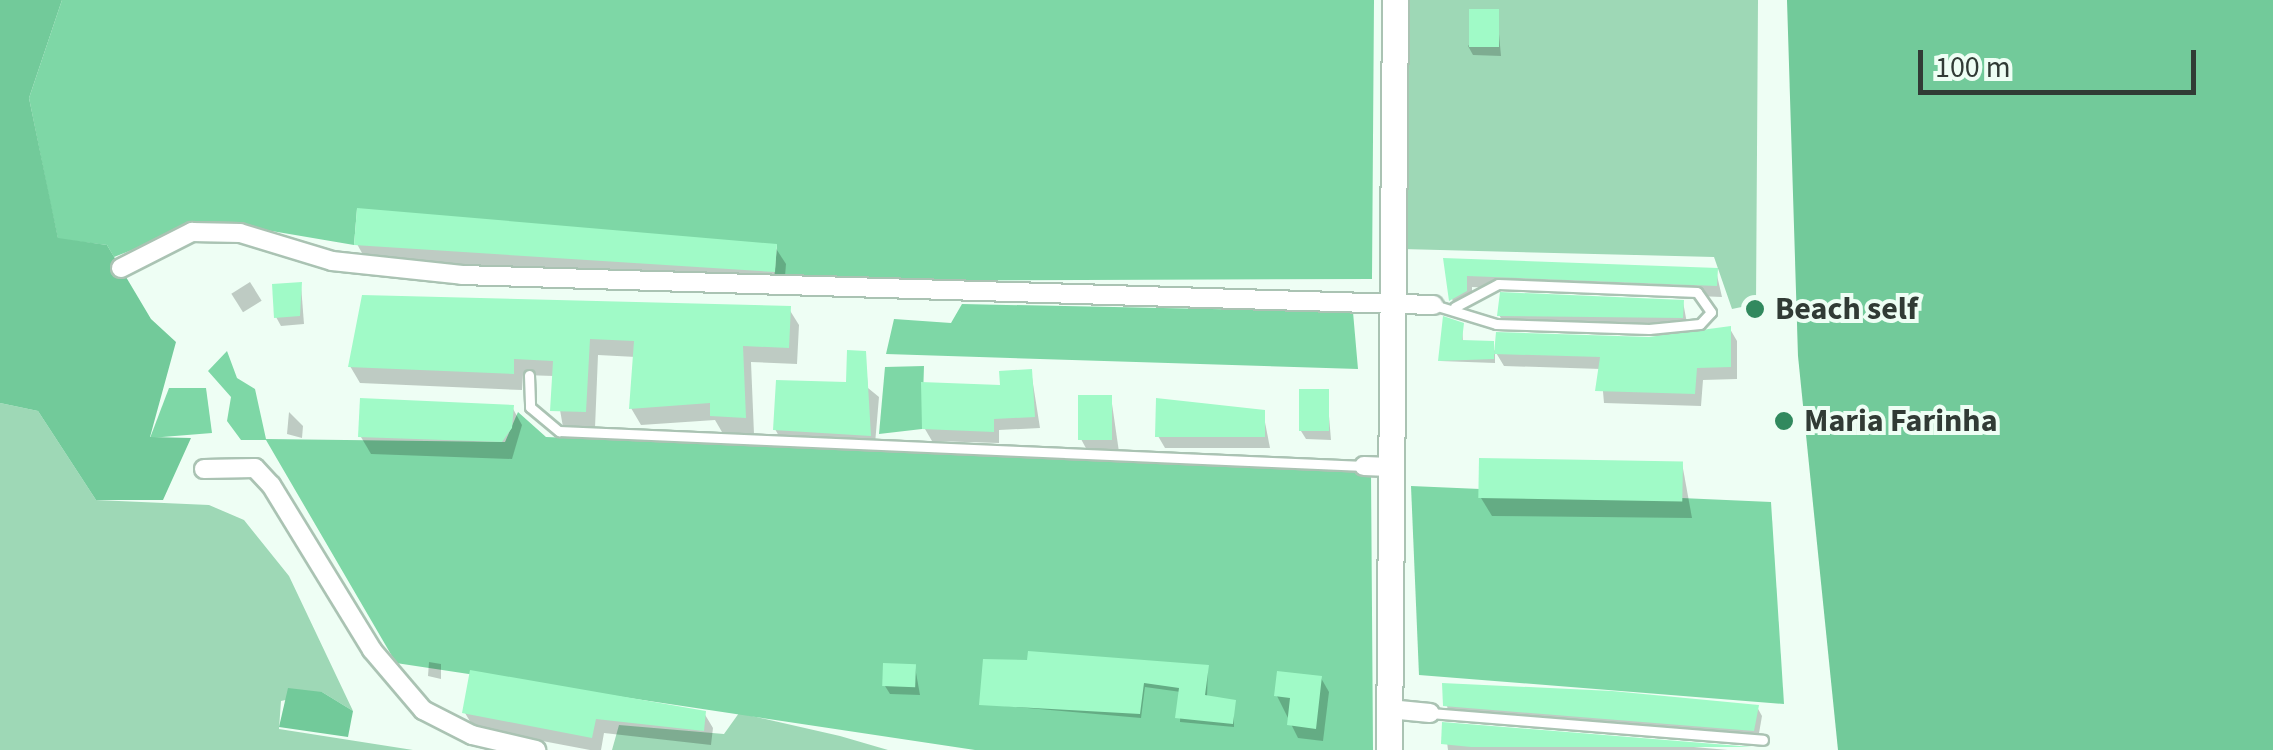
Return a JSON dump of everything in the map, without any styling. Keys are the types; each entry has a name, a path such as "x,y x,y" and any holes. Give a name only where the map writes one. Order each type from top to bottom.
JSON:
{"main road":[{"path":"1389,750 1395,0"}],"street":[{"path":"121,268 192,232 240,233 332,261 462,275 1434,306"},
{"path":"1364,466 1390,467"},
{"path":"204,469 255,468 271,485 372,650 423,710 472,735 536,750"},
{"path":"1389,709 1430,713"}],"lane":[{"path":"1434,306 1454,308 1496,324 1649,329 1700,324 1711,312 1697,292 1498,284 1454,308"},
{"path":"529,375 530,406 559,431 1364,466"},
{"path":"1430,713 1763,740"}],"shaded area":[{"path":"0,0 62,0 29,98 58,238 107,245 151,319 176,342 150,437 191,438 163,500 96,500 38,411 0,403"},
{"path":"62,0 1374,0 1372,279 774,281 777,245 357,209 354,245 243,226 188,228 114,257 107,245 58,239 50,202 29,98"},
{"path":"1407,0 1758,0 1756,304 1732,309 1714,257 1402,249"},
{"path":"1787,0 2273,0 2273,750 1838,750 1798,356"},
{"path":"962,304 1353,312 1358,369 886,354 894,319 951,323"},
{"path":"227,351 237,378 255,389 266,439 505,442 518,412 546,437 1371,471 1373,750 975,750 396,663 266,440 241,440 227,421 231,397 208,371"},
{"path":"924,366 922,429 879,434 885,367"},
{"path":"169,388 206,388 212,433 150,438"},
{"path":"0,403 38,411 96,500 209,505 244,520 289,576 353,711 322,692 281,701 279,729 413,750 0,750"},
{"path":"1411,486 1771,502 1784,704 1419,675"},
{"path":"288,688 322,692 353,711 348,737 279,727"},
{"path":"739,713 888,750 612,750 619,725 724,734"}],"building":[{"path":"1469,9 1499,9 1499,47 1469,47"},
{"path":"357,208 777,244 775,272 354,245"},
{"path":"1443,258 1718,268 1717,286 1467,276 1467,291 1449,301"},
{"path":"302,282 300,316 274,318 272,284"},
{"path":"1500,292 1684,300 1683,318 1497,316"},
{"path":"362,295 791,306 789,348 743,346 746,418 710,416 710,403 629,409 634,341 590,339 586,412 550,411 553,361 514,359 514,374 348,367"},
{"path":"1443,316 1464,323 1462,340 1494,341 1494,359 1438,361"},
{"path":"1731,326 1731,367 1697,368 1695,394 1595,391 1600,357 1494,354 1496,332 1649,337"},
{"path":"847,350 866,351 871,436 773,430 776,380 846,382"},
{"path":"1032,369 1035,417 994,419 994,432 922,429 921,382 1000,385 999,371"},
{"path":"1299,389 1329,389 1329,431 1299,431"},
{"path":"1078,395 1112,395 1112,440 1078,440"},
{"path":"360,398 514,405 512,428 502,442 358,437"},
{"path":"1156,398 1265,410 1265,437 1155,437"},
{"path":"1479,458 1683,462 1682,502 1478,498"},
{"path":"1028,651 1209,665 1205,695 1236,700 1233,724 1175,718 1179,688 1144,683 1140,714 979,705 983,659 1027,660"},
{"path":"883,663 916,664 915,687 882,686"},
{"path":"470,670 706,711 704,731 596,719 592,738 462,713"},
{"path":"1277,671 1322,676 1316,729 1287,725 1290,698 1274,696"},
{"path":"1442,683 1612,691 1759,705 1754,731 1443,706"},
{"path":"1442,722 1752,747 1471,747 1441,744"}],"place":[{"name":"Beach self","path":"1755,309"},
{"name":"Maria Farinha","path":"1784,421"}]}
